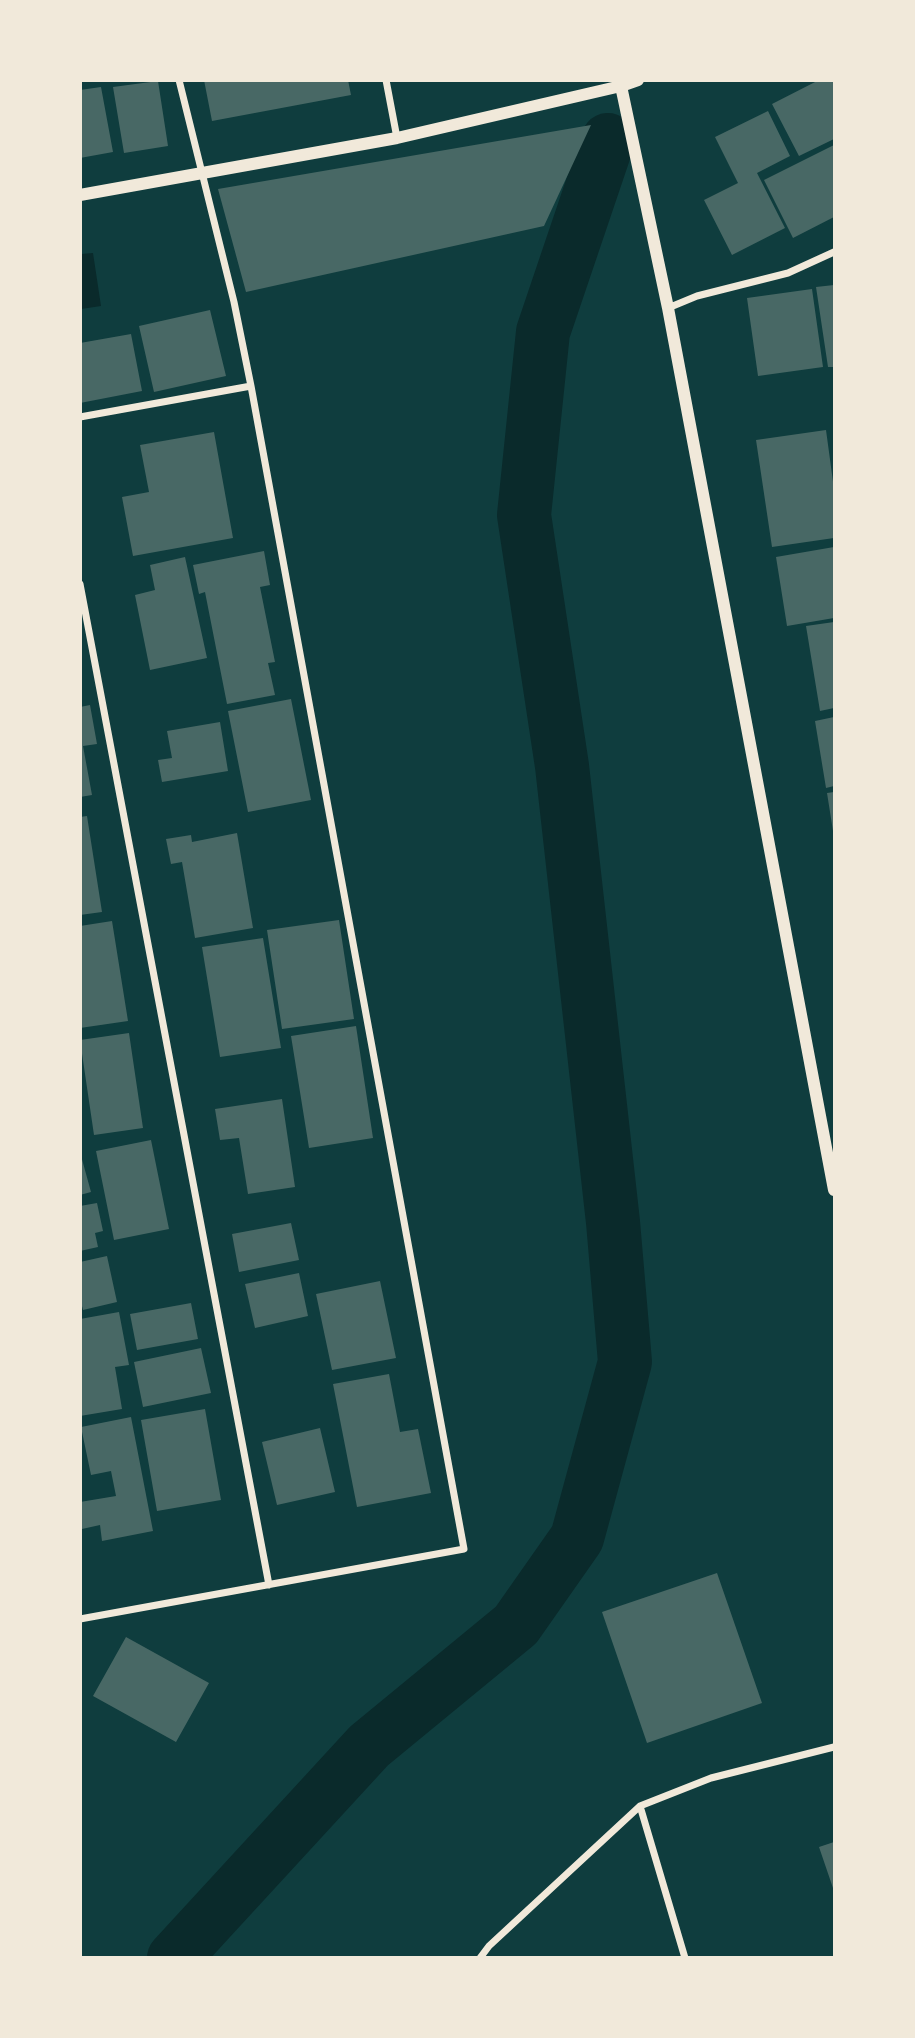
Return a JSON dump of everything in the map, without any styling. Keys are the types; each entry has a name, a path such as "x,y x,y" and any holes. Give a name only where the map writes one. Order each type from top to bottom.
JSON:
{"street":[{"path":"80,1619 464,1549 251,386 234,302 178,80"},
{"path":"386,80 397,138"},
{"path":"80,195 397,138 638,80"},
{"path":"620,83 668,308 835,1190"},
{"path":"668,308 697,296 788,273 835,252"},
{"path":"80,417 251,386"},
{"path":"80,584 269,1585"},
{"path":"480,1958 489,1946 640,1806 711,1778 835,1747"},
{"path":"640,1806 685,1958"}],"water":[{"path":"93,253 101,306 81,309 81,254"}],"building":[{"path":"204,80 348,80 351,95 212,121"},
{"path":"819,80 834,80 834,139 799,156 772,104"},
{"path":"158,81 168,146 124,153 113,87"},
{"path":"101,87 113,152 80,158 80,90"},
{"path":"768,111 790,156 757,173 785,228 732,255 704,200 738,183 715,137"},
{"path":"591,125 544,226 246,292 218,189"},
{"path":"834,145 834,217 793,238 764,180"},
{"path":"834,285 834,367 828,367 816,287"},
{"path":"812,289 823,367 758,376 747,298"},
{"path":"210,310 226,376 154,392 139,326"},
{"path":"131,334 142,391 80,403 80,343"},
{"path":"826,430 834,489 834,538 772,547 756,440"},
{"path":"214,432 233,538 133,556 122,497 149,492 140,445"},
{"path":"834,547 834,618 787,626 776,557"},
{"path":"264,551 270,585 260,587 275,662 268,663 275,695 227,704 205,592 199,594 193,565"},
{"path":"185,557 207,658 150,670 135,595 155,590 150,565"},
{"path":"834,622 834,708 820,711 806,626"},
{"path":"291,699 311,800 248,812 228,711"},
{"path":"90,705 97,744 83,746 92,795 80,797 80,707"},
{"path":"834,717 834,786 826,788 815,721"},
{"path":"220,722 228,771 162,782 158,760 172,758 167,731"},
{"path":"834,792 834,831 833,831 827,793"},
{"path":"87,816 102,912 80,915 80,817"},
{"path":"237,833 253,928 195,938 182,862 171,864 166,839 191,835 192,842"},
{"path":"339,920 354,1019 282,1029 267,930"},
{"path":"112,921 128,1021 80,1028 80,926"},
{"path":"263,938 281,1048 220,1057 202,947"},
{"path":"356,1026 373,1138 309,1148 291,1036"},
{"path":"129,1033 143,1128 94,1135 80,1040"},
{"path":"282,1099 295,1187 248,1194 239,1138 220,1140 215,1109"},
{"path":"151,1140 169,1229 114,1240 96,1151"},
{"path":"80,1152 91,1192 80,1195"},
{"path":"97,1203 103,1231 95,1233 98,1247 80,1251 80,1206"},
{"path":"291,1223 299,1260 239,1272 232,1234"},
{"path":"107,1256 117,1302 83,1310 80,1298 80,1262"},
{"path":"299,1273 308,1316 255,1328 245,1284"},
{"path":"380,1281 396,1358 332,1370 316,1294"},
{"path":"191,1303 198,1339 137,1350 130,1314"},
{"path":"119,1312 129,1365 115,1367 122,1409 80,1416 80,1319"},
{"path":"201,1348 211,1393 143,1407 134,1362"},
{"path":"389,1374 400,1432 418,1429 431,1493 357,1507 333,1384"},
{"path":"205,1409 221,1500 157,1511 141,1420"},
{"path":"131,1417 153,1531 102,1541 100,1525 82,1529 80,1502 116,1496 111,1471 91,1475 81,1427"},
{"path":"320,1428 335,1492 277,1505 262,1442"},
{"path":"717,1573 762,1703 647,1743 602,1612"},
{"path":"126,1637 209,1683 176,1742 93,1696"},
{"path":"834,1842 834,1891 819,1847"}],"waterway":[{"path":"174,1958 369,1746 516,1625 577,1538 625,1362 613,1222 562,766 524,515 543,332 608,140"}]}
